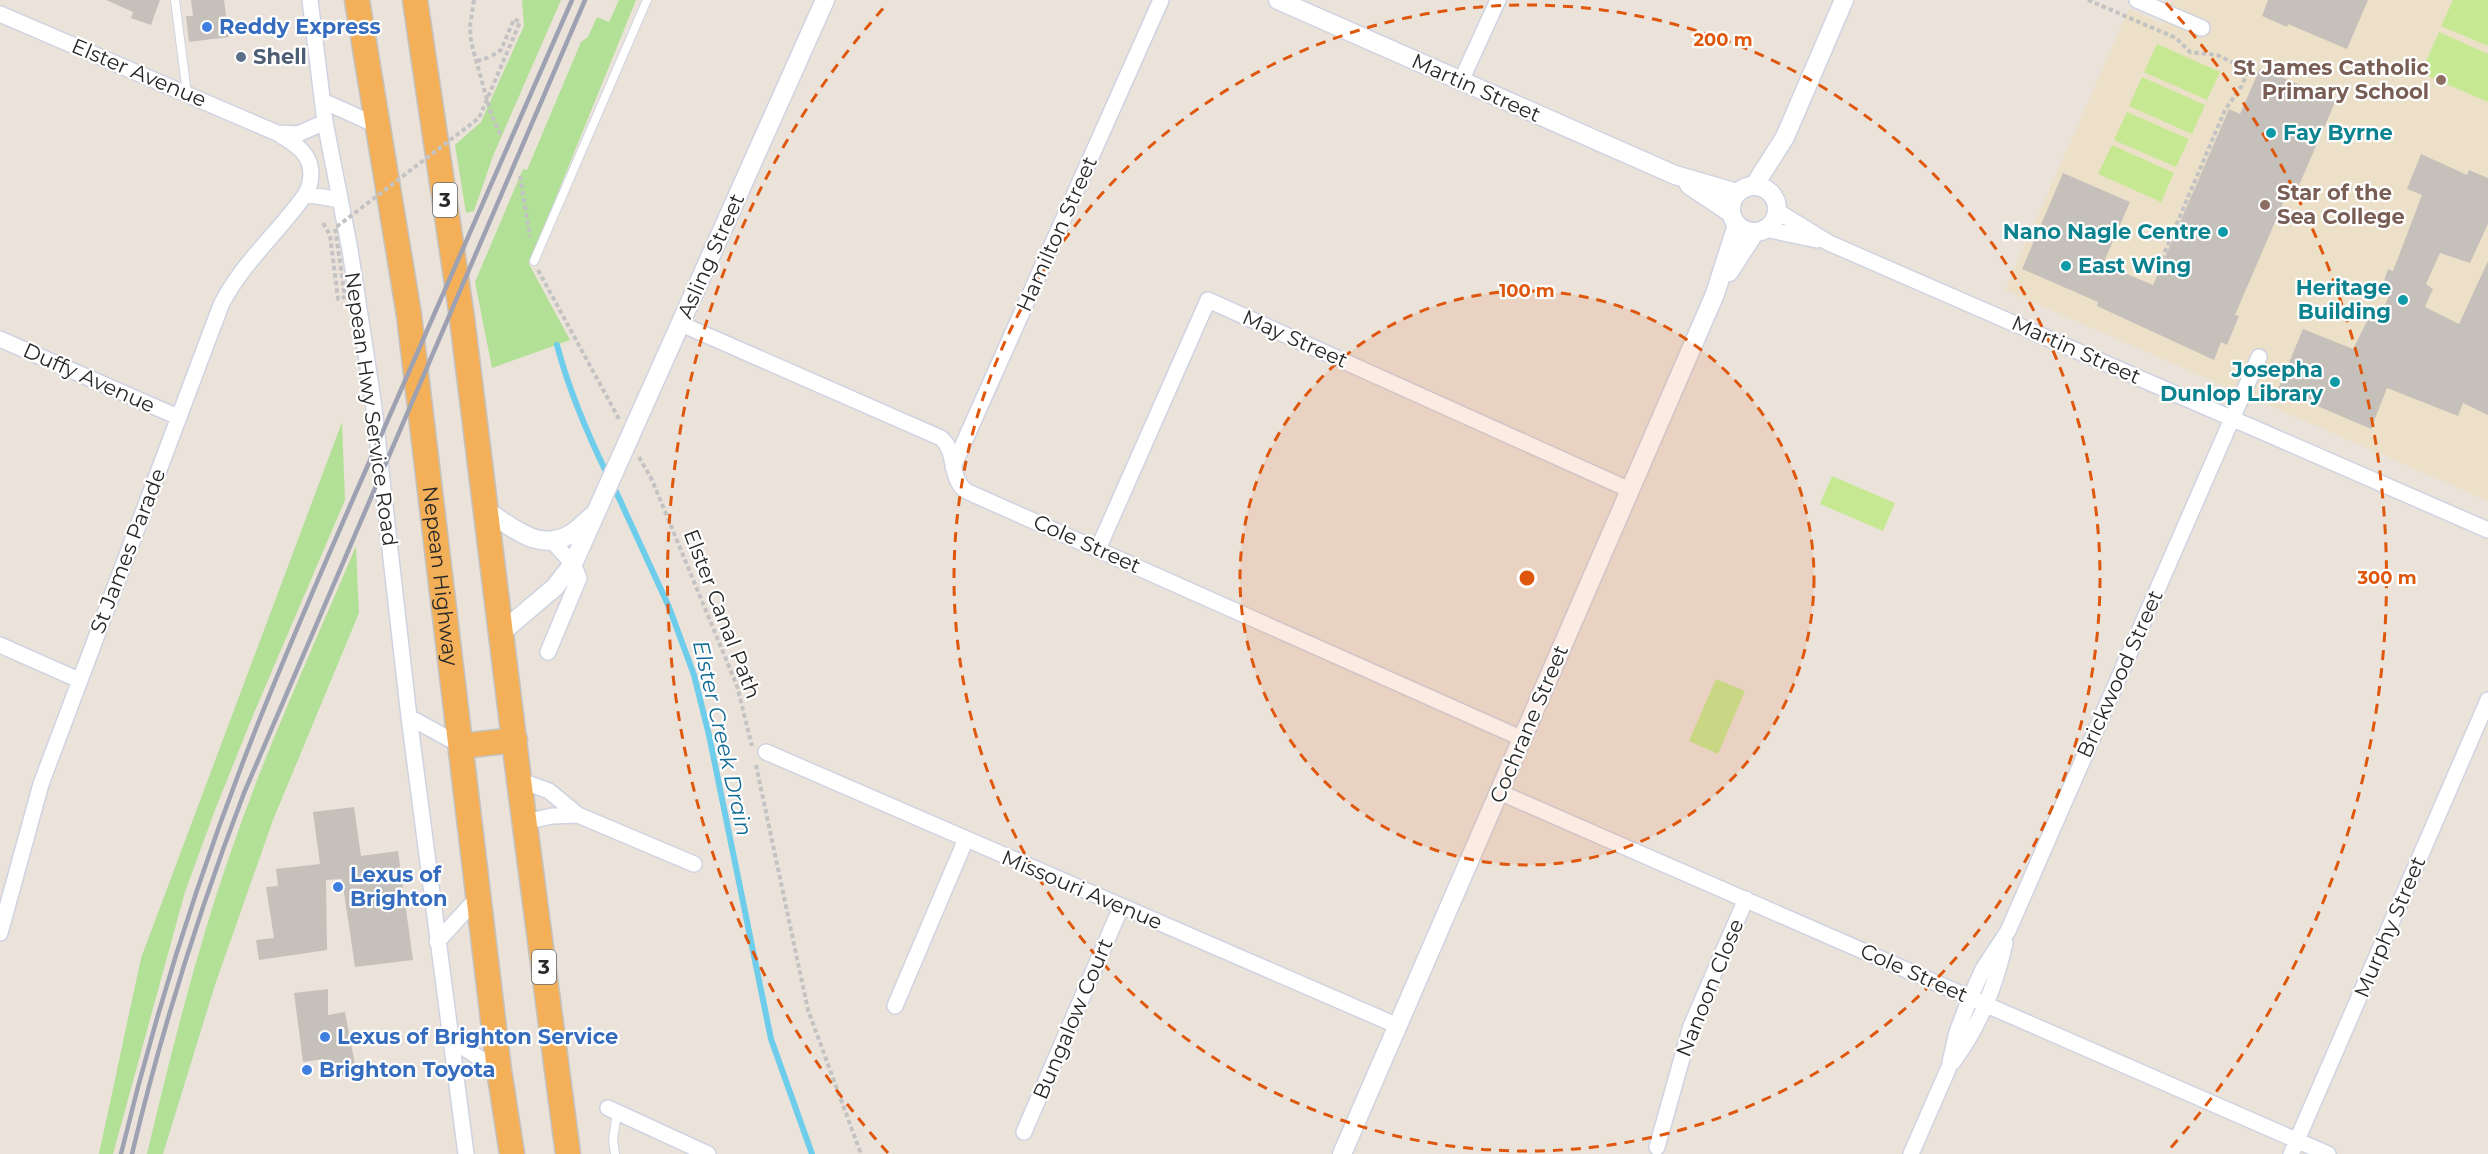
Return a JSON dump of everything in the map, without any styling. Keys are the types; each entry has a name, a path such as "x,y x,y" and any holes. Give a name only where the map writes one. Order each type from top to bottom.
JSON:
{"highway":[{"name":"Nepean Highway","path":"357,0 411,325 499,1070 512,1154"},
{"name":"3","path":"415,0 461,306 516,740 524,822 568,1154"},
{"path":"462,746 516,740"}],"street":[{"name":"Nepean Hwy Service Road","path":"310,0 325,122 372,400 437,942 466,1154"},
{"name":"Asling Street","path":"502,632 555,587 573,564 825,0"},
{"name":"Hamilton Street","path":"953,467 1161,0"},
{"name":"Martin Street","path":"1278,0 1675,176 1737,193"},
{"path":"1461,81 1498,0"},
{"path":"1754,186 1785,137 1844,0"},
{"path":"2137,0 2202,28"},
{"name":"Elster Avenue","path":"0,14 277,133 303,153 309,161 311,172"},
{"path":"323,101 376,125"},
{"name":"Elster Avenue","path":"277,133 298,134 325,122"},
{"path":"1774,203 1761,187 1754,186 1737,193 1731,206 1734,219 1760,230 1771,224 1785,137"},
{"name":"St James Parade","path":"0,933 41,784 221,305 230,287 306,194 311,172"},
{"name":"Martin Street","path":"1675,176 1734,219"},
{"path":"306,194 340,200"},
{"name":"Martin Street","path":"1774,203 1828,243"},
{"name":"Cochrane Street","path":"1342,1154 1715,294 1734,219"},
{"name":"Martin Street","path":"1760,230 1828,243 2488,530"},
{"name":"Cochrane Street","path":"1715,294 1760,230"},
{"name":"May Street","path":"1098,549 1208,300 1630,490"},
{"name":"Cole Street","path":"681,324 941,438 949,448 958,482 966,491 1523,739"},
{"name":"Duffy Avenue","path":"0,339 178,417"},
{"name":"Brickwood Street","path":"1911,1154 1949,1067 1957,1032 1970,998 1983,969 2008,931 2259,357"},
{"path":"487,511 526,537 539,541 552,541 573,564"},
{"name":"Asling Street","path":"552,541 570,535 597,512"},
{"name":"Asling Street","path":"548,652 578,582 578,572 573,564"},
{"path":"0,645 79,680"},
{"name":"Murphy Street","path":"2294,1147 2488,700"},
{"path":"409,717 462,746"},
{"name":"Missouri Avenue","path":"758,755 966,839 1398,1026"},
{"path":"519,780 549,791 578,815 693,864"},
{"name":"Cole Street","path":"1499,792 1970,998 2294,1147 2328,1154"},
{"path":"524,822 552,816 578,815"},
{"path":"895,1006 966,839"},
{"path":"437,942 478,897"},
{"name":"Nanoon Close","path":"1657,1147 1691,1026 1746,899"},
{"name":"Bungalow Court","path":"1024,1132 1121,907"},
{"name":"Brickwood Street","path":"1949,1067 1970,1038 1987,1006 1998,974 2008,931"},
{"path":"451,1040 499,1070"},
{"path":"613,1111 708,1154"}],"lane":[{"path":"175,0 187,94"},
{"path":"534,261 647,0"},
{"path":"613,1111 615,1154"}],"path":[{"path":"474,0 470,26 471,42 491,114 501,136"},
{"path":"2088,0 2176,38 2190,52 2217,55 2249,70 2217,126 2158,268"},
{"path":"323,223 330,235 338,299 345,297 335,228 479,118 520,22 514,19 501,50 477,61"},
{"name":"Elster Canal Path","path":"520,176 534,261 614,408 626,447 652,480 721,641 737,686 758,755 808,1010 861,1154"}],"shaded area":[{"name":"Star of the Sea College","path":"2173,0 2488,0 2488,501 2005,290 2129,9 2162,24"}],"green space":[{"path":"522,0 561,0 493,156 474,211 466,213 455,145 481,122 524,26"},
{"path":"619,0 636,0 529,264 570,340 492,368 475,282 523,169 527,170 581,42 588,37 597,17 609,22"},
{"path":"2453,0 2488,0 2488,46 2441,26"},
{"path":"2439,32 2488,54 2488,102 2421,73"},
{"path":"2157,44 2220,72 2207,100 2144,72"},
{"path":"2142,77 2205,105 2192,134 2129,106"},
{"path":"2127,112 2189,139 2176,167 2114,140"},
{"path":"2112,145 2174,173 2161,202 2098,174"},
{"path":"342,422 345,500 254,713 185,892 113,1154 99,1154 141,958"},
{"path":"1832,476 1895,503 1883,531 1820,504"},
{"path":"356,546 359,613 273,820 215,985 163,1154 147,1154 189,989 226,866 267,755"},
{"path":"1716,679 1745,691 1718,754 1689,741"}],"building":[{"path":"106,0 160,0 151,25 131,18 133,12"},
{"name":"Reddy Express","path":"191,0 224,0 229,37 189,42 186,16 193,16"},
{"path":"2268,0 2368,0 2347,49 2288,24 2287,27 2262,16"},
{"path":"2260,68 2336,100 2297,190 2290,187 2235,315 2239,316 2227,345 2221,342 2214,360 2097,306 2098,302 2022,269 2063,173 2130,202 2103,264 2153,285 2229,109 2240,114"},
{"path":"2421,154 2467,175 2469,170 2488,178 2488,224 2470,263 2440,253 2426,284 2433,289 2425,307 2459,324 2488,261 2488,415 2463,403 2458,416 2387,388 2371,429 2278,389 2303,329 2353,349 2369,317 2377,321 2393,288 2383,284 2388,269 2393,271 2422,195 2407,189"},
{"name":"Lexus of Brighton","path":"354,807 361,856 398,851 413,960 355,967 342,879 326,880 327,950 259,960 256,940 274,938 266,887 278,886 276,869 320,864 313,812"},
{"name":"Lexus of Brighton Service","path":"328,989 328,1015 345,1012 358,1080 326,1071 324,1059 303,1062 294,993"}],"waterway":[{"name":"Elster Creek Drain","path":"557,345 579,412 608,476"},
{"name":"Elster Creek Drain","path":"613,485 669,607 694,675 709,735 771,1039 812,1154"}],"railway":[{"path":"121,1154 149,1046 199,884 257,726 332,547 572,0"},
{"path":"132,1154 155,1063 182,972 244,793 585,0"}],"place":[{"name":"Reddy Express","path":"207,27"},
{"name":"Shell","path":"241,57"},
{"name":"St James Catholic Primary School","path":"2441,80"},
{"name":"Fay Byrne","path":"2271,133"},
{"name":"Star of the Sea College","path":"2265,205"},
{"name":"Nano Nagle Centre","path":"2223,232"},
{"name":"East Wing","path":"2066,266"},
{"name":"Heritage Building","path":"2403,300"},
{"name":"Josepha Dunlop Library","path":"2335,382"},
{"name":"Lexus of Brighton","path":"338,887"},
{"name":"Lexus of Brighton Service","path":"325,1037"},
{"name":"Brighton Toyota","path":"307,1070"}]}
